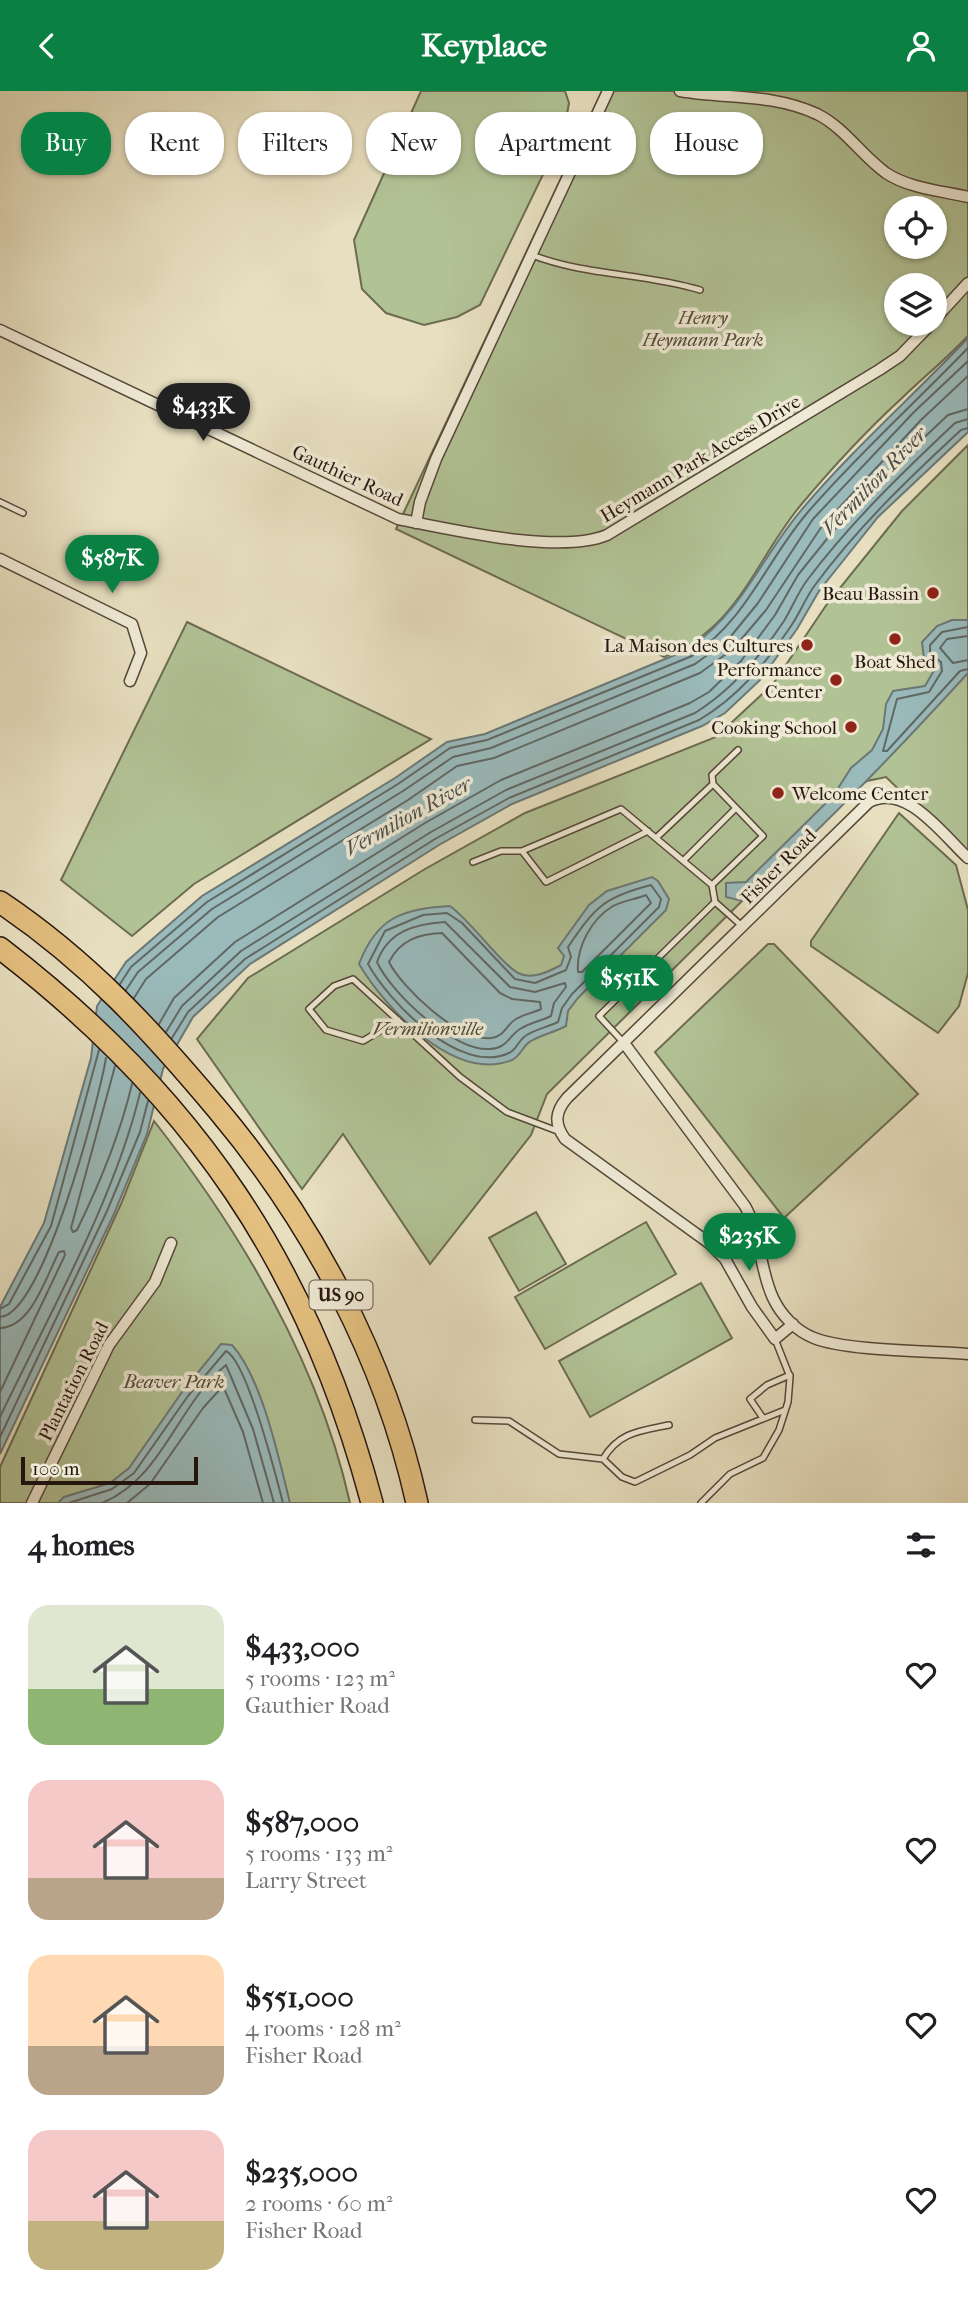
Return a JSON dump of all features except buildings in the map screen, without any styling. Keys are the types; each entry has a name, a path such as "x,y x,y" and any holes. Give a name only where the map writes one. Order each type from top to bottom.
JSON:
{"highway":[{"name":"US 90","path":"0,902 56,942 175,1055 242,1136 283,1193 318,1250 350,1313 393,1421 417,1503"},
{"name":"US 90","path":"0,948 133,1064 203,1149 248,1211 314,1333 335,1381 372,1503"}],"street":[{"path":"416,523 420,502 436,459 608,91"},
{"path":"680,91 764,98 791,104 829,120 873,162 901,181 968,197"},
{"name":"Heymann Park Access Drive","path":"947,306 968,283"},
{"name":"Gauthier Road","path":"0,330 374,509 416,523"},
{"name":"Heymann Park Access Drive","path":"416,523 467,533 542,540 596,539 879,370 900,356 919,336"},
{"path":"0,559 132,624 141,653 130,681"},
{"name":"Fisher Road","path":"560,1132 557,1117 562,1104 875,799 894,797 908,803 968,858"},
{"path":"624,1043 745,1206 756,1232 772,1296 793,1324 811,1337 834,1343 968,1354"},
{"path":"560,1132 709,1243 725,1259 752,1307 775,1339 793,1324"},
{"name":"Plantation Road","path":"32,1503 109,1345 155,1282 171,1243"}],"lane":[{"path":"532,255 572,269 607,271 699,290"},
{"path":"0,502 23,513"},
{"path":"712,885 763,836 713,784 712,775 738,750"},
{"path":"656,838 713,784"},
{"path":"682,861 736,808"},
{"path":"473,862 500,851 522,851 621,809 712,885 715,902 742,926"},
{"path":"522,851 546,882 648,831"},
{"path":"624,1043 599,1016 715,902"},
{"path":"398,1020 363,1041 326,1030 309,1009 334,986 353,979 398,1020 460,1077 507,1112 560,1132"},
{"path":"701,1503 730,1474 763,1458 785,1411 790,1375 775,1339"},
{"path":"763,1418 750,1399 767,1385 790,1375"},
{"path":"475,1420 509,1420 559,1454 603,1459 622,1477 635,1482 691,1455 715,1438 785,1411"},
{"path":"603,1459 612,1444 627,1434 669,1425"}],"green space":[{"path":"421,91 565,91 569,103 567,112 475,112 475,175 543,175 480,305 457,317 424,325 386,313 362,289 354,240 383,175 461,175 461,112 412,112"},
{"name":"Henry Heymann Park","path":"602,91 968,91 968,336 875,424 824,478 784,527 727,612 689,645 664,657 396,529 562,175 636,175 636,112 592,112"},
{"name":"Vermilionville","path":"968,445 968,856 886,777 867,781 797,832 742,901 547,1094 531,1135 430,1264 343,1134 302,1189 197,1039 248,978 425,869 525,813 716,737 773,684 827,604 902,511"},
{"path":"187,622 431,739 194,884 132,936 61,880"},
{"path":"899,813 956,865 968,910 968,973 959,1006 938,1033 811,946 811,941"},
{"path":"768,944 774,944 918,1094 784,1218 655,1052"},
{"name":"Beaver Park","path":"154,1121 217,1208 273,1301 319,1400 350,1503 0,1503 0,1467 121,1204"},
{"path":"536,1212 566,1264 519,1291 489,1238"},
{"path":"646,1222 676,1274 545,1349 515,1297"},
{"path":"701,1283 732,1338 590,1417 559,1361"}],"water":[{"name":"Vermilion River","path":"968,338 968,432 878,517 819,591 797,629 761,679 725,713 702,726 512,804 439,845 250,964 193,1017 163,1069 147,1134 114,1214 0,1454 0,1307 44,1223 91,1058 97,1006 126,962 202,896 395,778 447,742 485,734 689,649 709,633 739,599 803,508 863,443"},
{"path":"952,620 968,620 968,673 858,790 772,874 742,901 726,897 726,883 746,882 833,796 851,768 872,750 883,729 886,704 893,691 925,686 936,667 924,659 922,642 937,626"},
{"path":"652,877 658,881 669,899 666,910 578,998 568,1011 566,1026 531,1041 512,1060 490,1064 467,1061 445,1052 404,1020 386,1001 359,964 374,936 393,919 418,910 450,906 511,968 523,975 540,974 561,965 564,956 558,948 589,905 607,891"},
{"path":"221,1344 232,1345 252,1377 275,1442 290,1503 58,1503 64,1497 110,1483 129,1468 182,1392"}],"place":[{"name":"Beau Bassin","path":"933,593"},
{"name":"Boat Shed","path":"895,639"},
{"name":"La Maison des Cultures","path":"807,645"},
{"name":"Performance Center","path":"836,680"},
{"name":"Cooking School","path":"851,727"},
{"name":"Welcome Center","path":"778,793"}]}
